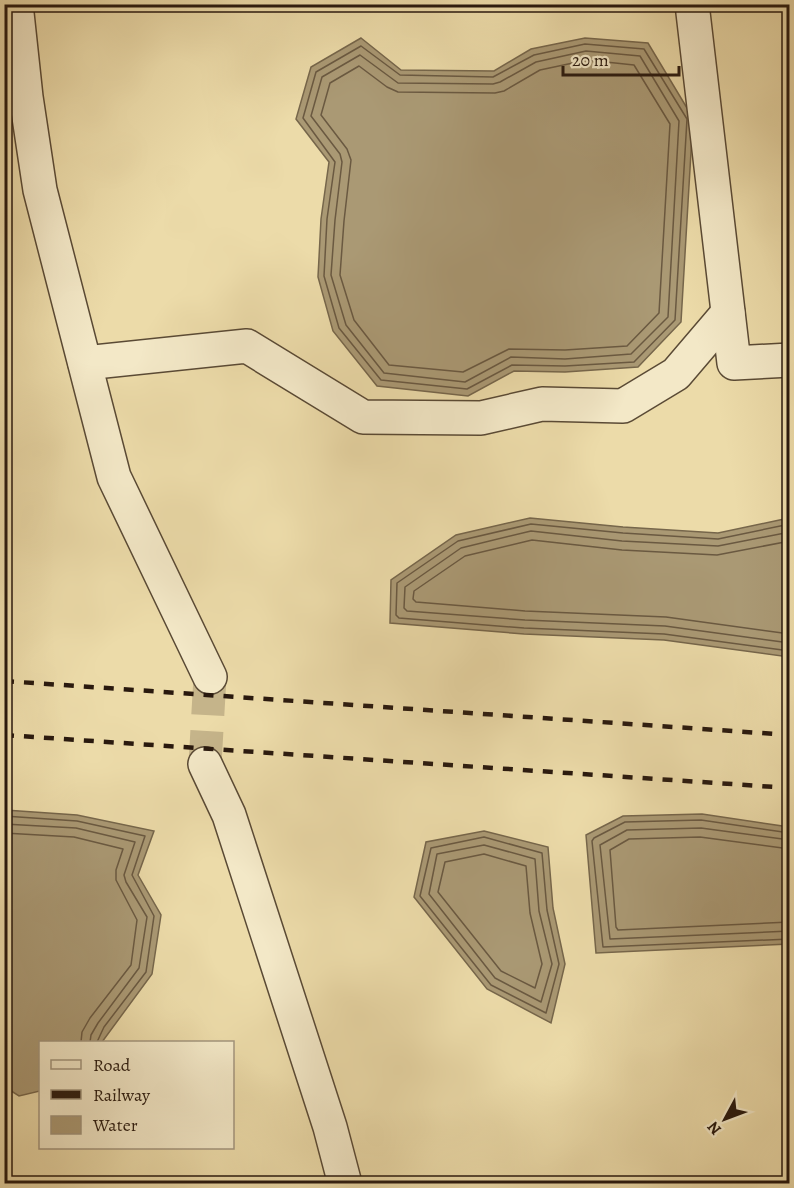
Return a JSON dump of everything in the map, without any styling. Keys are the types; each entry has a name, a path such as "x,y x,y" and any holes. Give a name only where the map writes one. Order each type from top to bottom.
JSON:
{"street":[{"path":"16,4 26,97 40,190 114,477 210,677"},
{"path":"692,4 734,363 789,360"},
{"path":"85,363 247,346 363,417 481,418 542,404 623,406 676,374 728,313"},
{"path":"205,764 229,815 330,1127 345,1184"}],"water":[{"path":"361,38 401,70 494,71 531,49 585,38 648,43 693,118 681,322 638,367 565,372 514,371 468,396 377,386 333,331 318,277 321,219 329,162 296,119 311,67"},
{"path":"530,518 718,533 789,518 789,657 664,640 524,634 390,623 391,580 456,535"},
{"path":"5,810 77,815 154,831 138,875 161,915 152,974 103,1041 39,1041 39,1091 19,1096 5,1087"},
{"path":"702,814 789,827 789,944 596,953 586,835 623,816"},
{"path":"484,831 548,847 553,908 565,964 551,1023 487,989 414,897 426,842"}],"tunnel":[{"path":"205,764 210,677"}],"railway":[{"path":"4,681 790,735"},
{"path":"4,735 790,788"}]}
